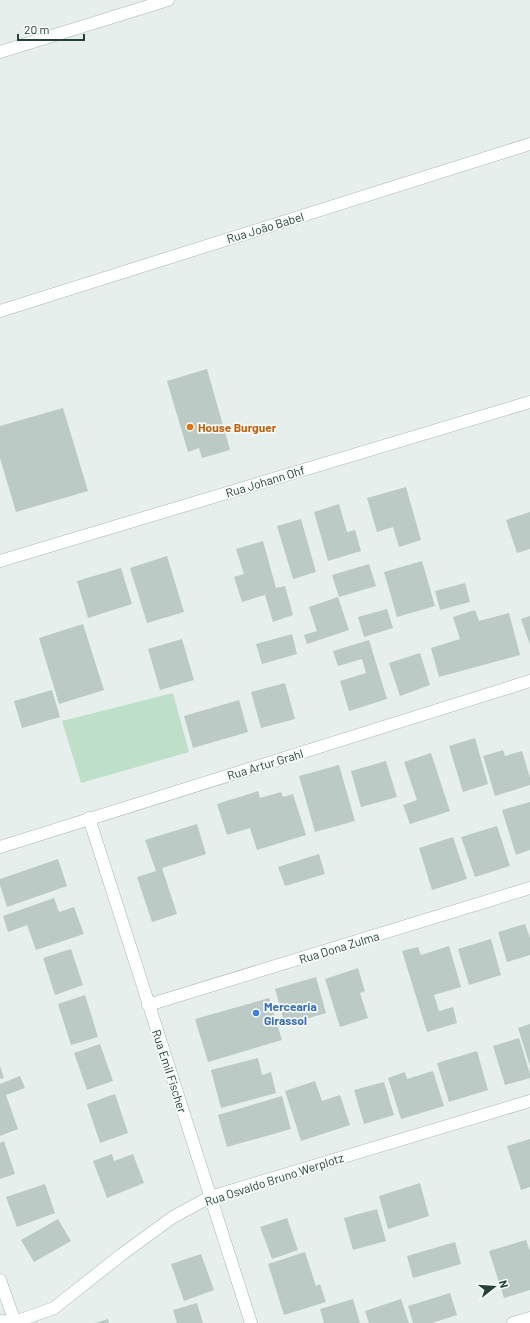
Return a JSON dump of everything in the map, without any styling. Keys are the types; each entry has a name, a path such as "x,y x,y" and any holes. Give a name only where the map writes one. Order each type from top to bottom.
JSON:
{"street":[{"path":"0,52 168,0"},
{"name":"Rua João Babel","path":"0,311 530,144"},
{"name":"Rua Johann Ohf","path":"0,561 530,402"},
{"name":"Rua Artur Grahl","path":"0,847 530,681"},
{"name":"Rua Emil Fischer","path":"89,818 251,1323"},
{"name":"Rua Dona Zulma","path":"148,1005 530,888"},
{"name":"Rua Osvaldo Bruno Werplotz","path":"0,1321 15,1322 54,1308 121,1255 173,1217 210,1197 530,1101"},
{"path":"0,1280 15,1322"},
{"path":"513,1323 530,1318"}],"green space":[{"path":"173,693 189,752 81,783 62,721"}],"building":[{"path":"207,369 230,450 202,458 199,448 188,452 167,381"},
{"path":"63,408 88,491 16,512 0,458 0,426"},
{"path":"406,487 421,540 399,547 393,527 377,532 367,498"},
{"path":"339,504 347,532 355,530 361,551 328,561 314,512"},
{"path":"530,512 530,549 517,553 506,520"},
{"path":"301,519 316,572 293,579 277,526"},
{"path":"263,541 276,588 285,586 293,615 273,622 265,595 242,602 234,577 244,574 236,549"},
{"path":"167,556 184,612 147,623 130,568"},
{"path":"422,561 435,606 397,617 384,572"},
{"path":"369,564 376,586 339,597 332,575"},
{"path":"121,568 132,604 88,618 77,581"},
{"path":"465,583 470,602 440,610 435,591"},
{"path":"338,597 349,630 307,644 304,635 317,631 309,607"},
{"path":"387,609 393,628 364,637 358,617"},
{"path":"475,610 479,621 509,613 520,655 439,677 431,648 460,639 453,617"},
{"path":"530,616 530,645 521,619"},
{"path":"83,624 104,690 59,704 39,638"},
{"path":"292,634 297,654 262,664 256,644"},
{"path":"182,639 194,680 160,690 148,649"},
{"path":"369,640 387,699 349,711 340,681 366,673 362,659 338,666 333,651"},
{"path":"420,653 430,685 400,696 389,663"},
{"path":"285,683 295,719 261,728 251,692"},
{"path":"52,690 60,717 22,728 14,701"},
{"path":"239,700 248,732 193,748 184,716"},
{"path":"475,738 488,784 463,792 449,746"},
{"path":"503,750 505,756 522,751 530,778 530,785 495,796 483,756"},
{"path":"431,753 450,811 410,824 403,805 417,800 404,762"},
{"path":"386,761 397,797 361,807 351,771"},
{"path":"339,765 355,821 315,832 299,776"},
{"path":"258,791 260,798 281,792 283,797 293,794 306,835 257,850 250,828 227,835 217,804"},
{"path":"530,802 530,850 516,855 502,810"},
{"path":"197,824 206,854 162,868 177,914 152,922 137,877 156,871 145,840"},
{"path":"497,826 510,866 475,877 461,837"},
{"path":"453,837 467,879 432,890 419,848"},
{"path":"319,854 325,874 285,886 278,867"},
{"path":"58,859 67,886 7,907 0,885 0,879"},
{"path":"54,898 59,912 74,907 84,934 36,950 27,925 8,932 3,916"},
{"path":"525,924 530,938 530,955 507,962 498,932"},
{"path":"491,939 501,975 469,985 458,949"},
{"path":"449,946 461,987 434,995 439,1011 453,1007 457,1023 427,1032 402,951 418,947 421,955"},
{"path":"71,949 83,985 55,995 43,958"},
{"path":"358,968 365,991 360,993 368,1018 340,1027 325,979"},
{"path":"316,977 326,1013 285,1025 275,989"},
{"path":"85,995 98,1037 71,1045 58,1004"},
{"path":"269,998 282,1040 208,1062 195,1019"},
{"path":"530,1024 530,1066 518,1028"},
{"path":"519,1038 530,1078 505,1085 493,1046"},
{"path":"100,1044 113,1081 87,1090 74,1053"},
{"path":"477,1051 488,1090 449,1102 437,1063"},
{"path":"258,1058 262,1075 271,1072 276,1093 221,1108 211,1070"},
{"path":"0,1066 4,1078 0,1079"},
{"path":"433,1071 444,1106 401,1119 388,1078 405,1072 407,1079"},
{"path":"20,1076 25,1088 6,1095 18,1129 0,1136 0,1084"},
{"path":"315,1081 322,1101 340,1095 350,1125 301,1141 285,1091"},
{"path":"384,1082 394,1115 364,1124 354,1090"},
{"path":"115,1094 128,1133 100,1143 87,1104"},
{"path":"282,1096 291,1129 227,1147 218,1115"},
{"path":"530,1139 530,1187 521,1190 507,1146"},
{"path":"4,1141 15,1174 0,1179 0,1143"},
{"path":"112,1154 114,1161 133,1154 144,1183 107,1198 93,1161"},
{"path":"420,1183 429,1216 388,1229 379,1196"},
{"path":"45,1184 55,1213 17,1227 6,1197"},
{"path":"377,1209 386,1241 353,1250 344,1218"},
{"path":"287,1218 298,1250 272,1259 260,1227"},
{"path":"58,1219 71,1241 34,1262 21,1240"},
{"path":"526,1240 530,1251 530,1290 504,1298 489,1251"},
{"path":"455,1242 461,1264 413,1278 407,1256"},
{"path":"305,1252 316,1286 320,1284 326,1302 284,1315 268,1264"},
{"path":"201,1254 214,1290 184,1301 171,1264"},
{"path":"450,1293 457,1315 432,1323 413,1323 408,1306"},
{"path":"353,1299 360,1323 324,1323 320,1309"},
{"path":"401,1299 409,1323 369,1323 365,1311"},
{"path":"197,1303 203,1323 177,1323 173,1310"},
{"path":"108,1319 109,1323 95,1323"}],"place":[{"name":"House Burguer","path":"190,427"},
{"name":"Mercearia Girassol","path":"256,1013"}]}
